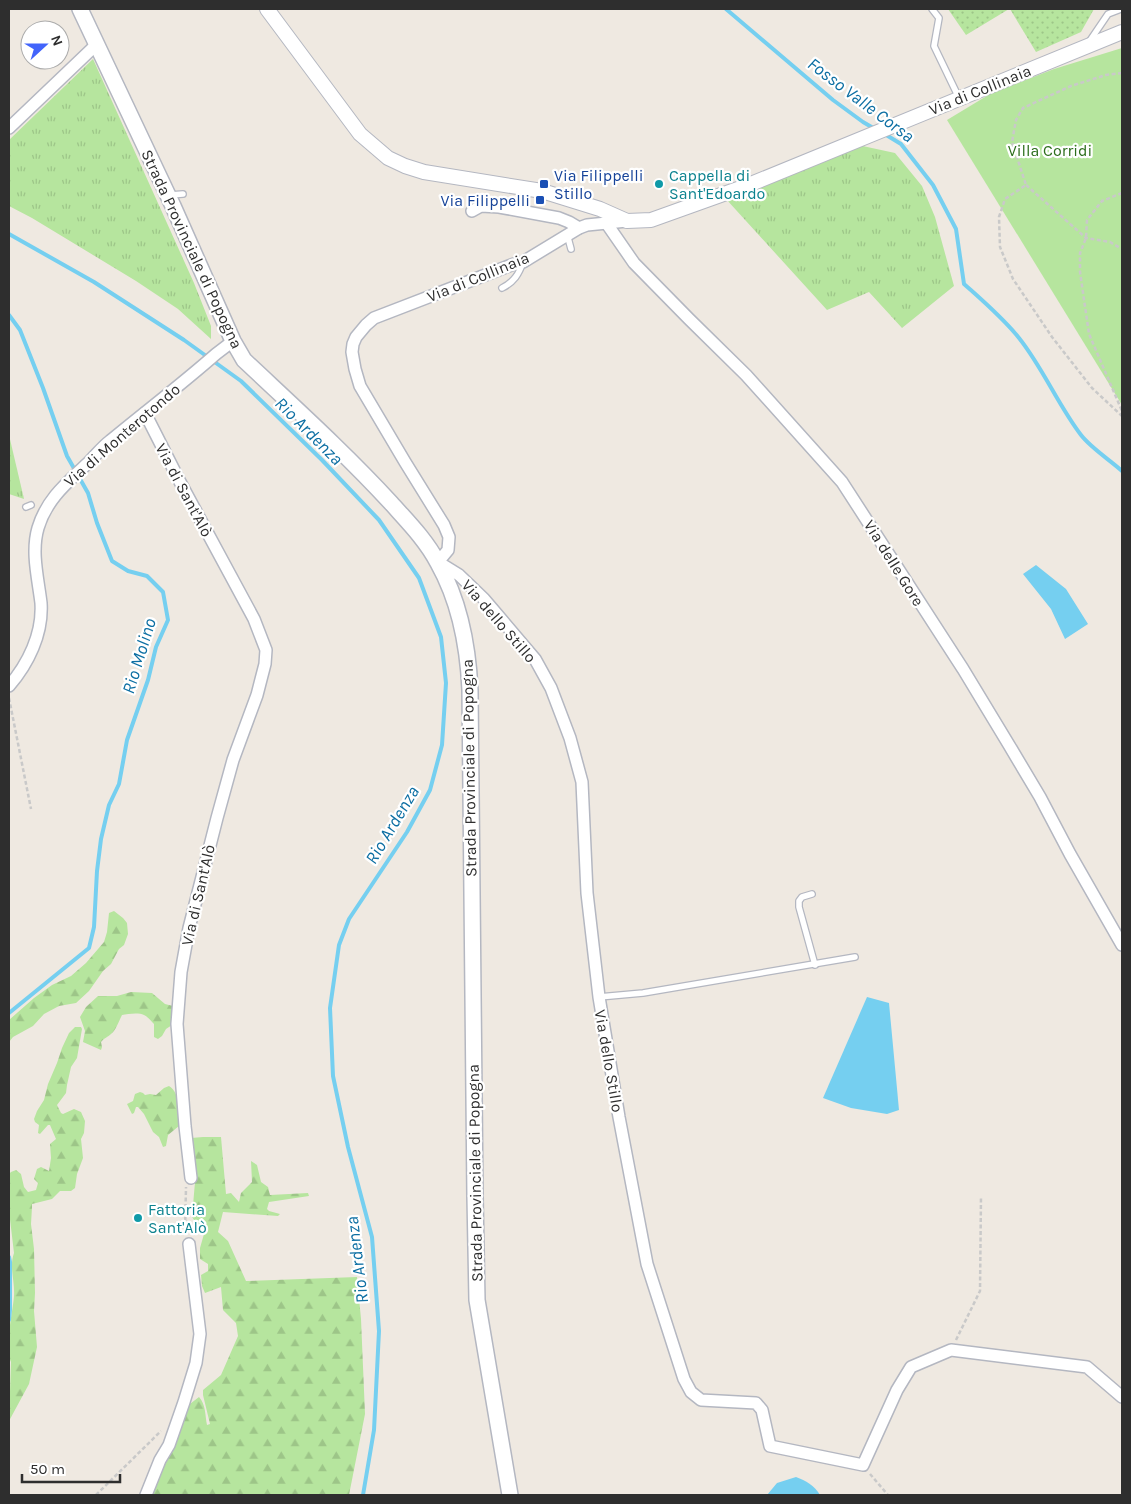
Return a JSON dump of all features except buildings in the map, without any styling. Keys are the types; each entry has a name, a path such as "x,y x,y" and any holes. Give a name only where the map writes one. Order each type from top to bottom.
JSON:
{"main road":[{"name":"Strada Provinciale di Popogna","path":"80,9 168,195 233,341 244,360 369,480 426,543 438,562 460,617 468,665 470,708 477,1300 510,1495"}],"street":[{"path":"267,9 360,134 388,158 424,172 542,191 600,208 627,221"},
{"name":"Via di Collinaia","path":"438,562 448,550 449,537 444,525 360,386 352,352 353,344 356,337 374,318 523,262 579,228 587,225 651,220 688,207 746,186 1122,32"},
{"path":"9,128 97,44"},
{"path":"472,210 481,206 508,208 558,218 579,228"},
{"name":"Via delle Gore","path":"607,224 634,263 746,375 842,482 963,669 1009,745 1122,945"},
{"name":"Via di Monterotondo","path":"9,686 25,666 32,652 39,628 41,606 35,557 36,541 38,527 57,492 109,442 233,341"},
{"name":"Via di Sant'Alò","path":"145,413 254,619 266,650 258,695 233,760 217,818 189,928 181,972 177,1024 191,1178"},
{"name":"Via dello Stillo","path":"438,562 459,574 484,599 535,659 551,688 582,782 587,893 598,997 647,1264 684,1379 691,1392 701,1400 756,1403 762,1410 770,1446 863,1465"},
{"path":"146,1495 160,1460 169,1445 167,1433 184,1402 196,1362 200,1334 189,1244"},
{"path":"863,1465 897,1390 911,1367 951,1350 1087,1367 1122,1397"}],"lane":[{"path":"932,9 939,18 934,46 960,99"},
{"path":"1085,47 1108,14 1121,9"},
{"path":"168,195 183,194"},
{"path":"567,234 571,249"},
{"path":"502,288 518,276 523,262"},
{"path":"812,894 802,897 799,901 799,907 815,965"},
{"path":"598,997 643,993 855,957"}],"path":[{"path":"1122,74 1106,75 1071,86 1023,108 1016,120 1012,142 1026,185 1086,238 1110,242 1122,249"},
{"path":"1026,185 1005,199 999,217 1000,248 1013,279 1052,337 1092,388 1122,416"},
{"path":"1122,193 1102,201 1087,220 1086,238 1080,253 1080,272 1089,334 1122,411"},
{"path":"9,697 31,809"},
{"path":"189,1244 185,1244 186,1178 191,1178"},
{"path":"951,1350 980,1290 981,1196"},
{"path":"96,1495 167,1433"},
{"path":"863,1465 888,1495"}],"green space":[{"path":"948,9 1009,9 966,35"},
{"path":"1010,9 1094,9 1081,32 1036,52"},
{"name":"Villa Corridi","path":"1122,48 1122,405 947,120 990,94 1054,69"},
{"path":"93,59 194,283 211,326 211,339 178,309 136,281 9,206 9,140"},
{"path":"858,145 895,153 922,186 935,217 954,286 902,328 869,292 827,310 726,199"},
{"path":"9,435 24,499 9,494"},
{"path":"114,911 127,923 128,934 124,945 119,949 111,964 103,971 89,991 76,1003 59,1006 44,1014 33,1026 13,1037 9,1042 9,1020 34,998 52,985 71,976 86,963 104,942 109,913"},
{"path":"131,992 152,993 165,1004 173,1006 175,1023 166,1029 158,1039 154,1037 154,1024 142,1014 122,1015 113,1032 101,1042 101,1050 83,1042 85,1031 80,1017 86,1007 98,996 117,996"},
{"path":"75,1027 81,1027 82,1029 77,1058 71,1067 66,1093 57,1105 63,1114 74,1109 81,1112 85,1121 84,1133 81,1139 83,1158 77,1174 75,1188 71,1191 60,1191 52,1199 32,1204 34,1311 37,1347 29,1384 9,1421 11,1362 8,1348 14,1290 12,1264 14,1253 9,1211 9,1174 16,1170 21,1174 24,1187 28,1192 36,1190 38,1183 34,1179 37,1169 41,1167 49,1171 51,1158 50,1144 56,1139 50,1125 40,1134 38,1133 39,1125 34,1119 44,1100 62,1048 69,1033"},
{"path":"169,1086 173,1089 177,1098 179,1126 168,1135 166,1146 163,1147 159,1137 153,1132 144,1114 136,1107 132,1114 127,1104 133,1101 135,1094 140,1092 145,1095 156,1095"},
{"path":"221,1137 226,1194 231,1193 239,1202 241,1193 252,1182 251,1161 257,1165 261,1182 268,1187 270,1195 308,1193 309,1196 269,1202 267,1209 280,1214 278,1216 223,1212 218,1232 228,1241 246,1281 357,1277 361,1319 365,1414 349,1495 149,1495 186,1407 199,1397 204,1407 207,1425 210,1424 203,1390 221,1375 238,1336 236,1323 223,1310 221,1287 205,1293 202,1286 201,1275 208,1271 208,1264 200,1259 200,1248 204,1234 192,1217 195,1182 191,1138"}],"water":[{"path":"1036,565 1066,589 1088,624 1065,639 1051,609 1023,574"},
{"path":"867,997 889,1003 899,1110 887,1114 851,1108 823,1098"},
{"path":"796,1477 810,1484 820,1495 767,1495 777,1483"}],"waterway":[{"name":"Fosso Valle Corsa","path":"726,9 833,100 875,129"},
{"name":"Fosso Valle Corsa","path":"883,133 901,144 933,185 956,229 964,284 1000,317 1019,338 1085,440 1122,471"},
{"name":"Rio Ardenza","path":"9,234 94,282 184,340 241,381 322,460 379,520 419,578 441,637 446,683 442,745 430,790 407,832 349,919 339,945 330,1008 333,1076 348,1147 372,1237 379,1331 374,1430 363,1495"},
{"name":"Rio Molino","path":"9,315 20,330 67,456 88,493 112,561 128,571 147,576 163,592 168,620 156,647 148,680 127,740 119,784 109,805 101,839 94,927 89,948 9,1013"},
{"name":"Rio Molino","path":"9,1257 9,1320"}],"place":[{"name":"Via Filippelli Stillo","path":"544,184"},
{"name":"Cappella di Sant'Edoardo","path":"659,184"},
{"name":"Via Filippelli","path":"540,200"},
{"name":"Fattoria Sant'Alò","path":"138,1218"}]}
